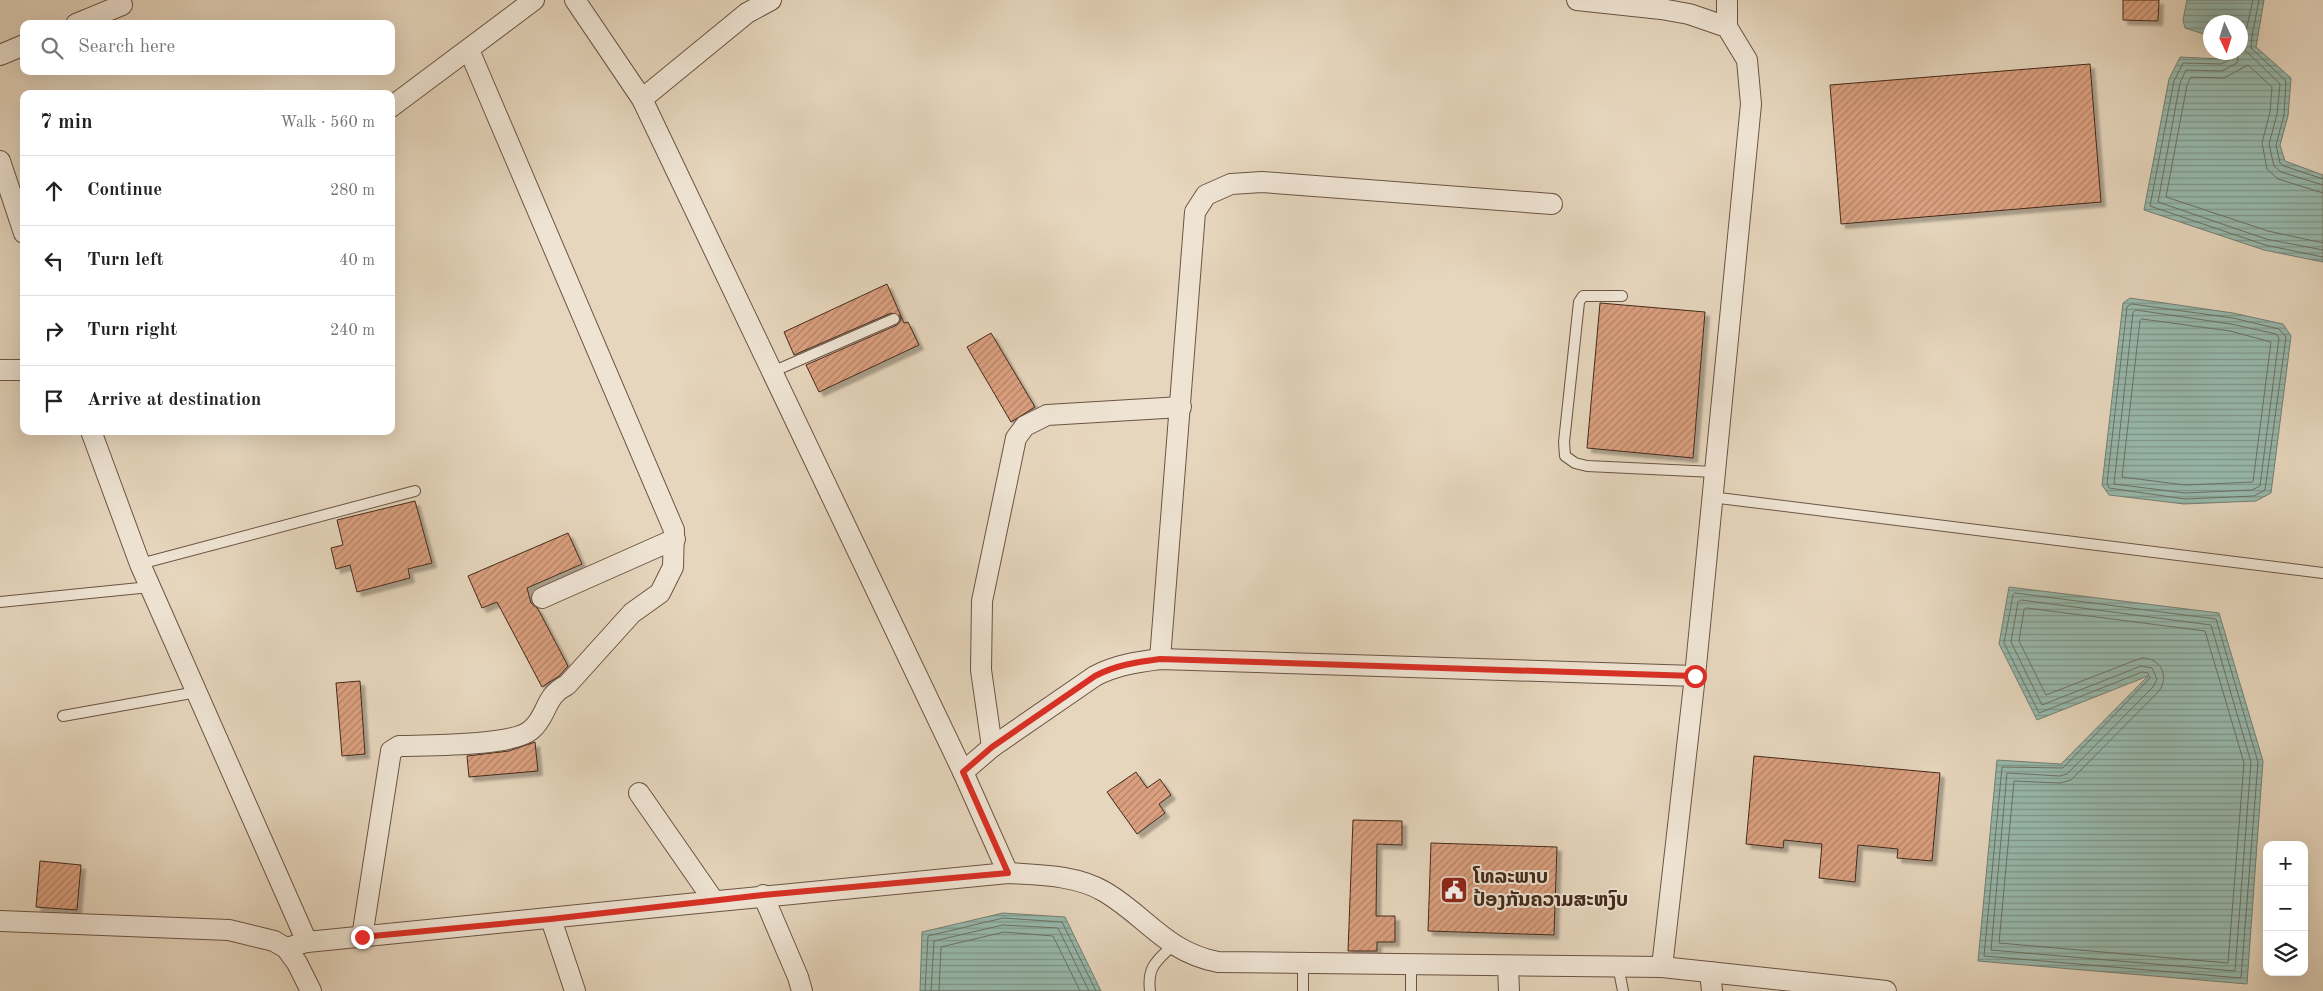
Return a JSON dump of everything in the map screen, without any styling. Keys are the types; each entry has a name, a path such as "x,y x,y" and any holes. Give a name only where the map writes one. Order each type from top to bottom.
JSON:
{"street":[{"path":"395,105 534,0"},
{"path":"575,0 642,99 963,772 1008,873"},
{"path":"642,99 746,13 771,0"},
{"path":"1577,0 1689,14 1727,27"},
{"path":"1662,967 1695,676 1711,497 1751,104 1747,60 1727,27 1727,0"},
{"path":"86,20 122,5"},
{"path":"0,54 20,46"},
{"path":"362,937 390,751 399,746 502,741 523,736 534,728 551,696 557,689 567,684 632,613 660,593 673,566 674,530 469,50"},
{"path":"0,161 4,184 20,223"},
{"path":"1160,659 1195,212 1206,195 1231,184 1262,182 1552,204"},
{"path":"0,370 20,370"},
{"path":"992,747 981,670 982,601 1016,438 1025,426 1047,415 1181,407"},
{"path":"92,435 140,564 307,942"},
{"path":"542,598 675,539"},
{"path":"963,772 992,747 1095,676 1111,668 1160,659 1695,676"},
{"path":"638,793 714,901"},
{"path":"286,948 307,942 551,919 763,895 1008,873 1041,875 1073,880 1105,892 1173,945 1188,954 1218,962 1303,965 1662,967 1711,982 1886,991"},
{"path":"763,895 798,977 802,991"},
{"path":"551,919 575,991"},
{"path":"0,921 229,930 274,942 286,948 297,963 311,991"},
{"path":"1508,966 1509,991"}],"lane":[{"path":"1622,296 1590,294 1583,296 1579,302 1564,442 1565,456 1574,464 1587,466 1714,472"},
{"path":"772,372 894,319"},
{"path":"140,564 415,491"},
{"path":"1711,497 2323,573"},
{"path":"0,602 150,587"},
{"path":"63,716 197,692"},
{"path":"1150,991 1150,972 1154,963 1173,945"},
{"path":"1303,965 1303,991"},
{"path":"1411,965 1411,991"},
{"path":"1618,966 1622,991"}],"water":[{"path":"2187,0 2264,0 2256,47 2291,78 2288,116 2280,145 2285,161 2323,175 2323,262 2264,250 2144,210 2169,79 2180,57 2203,58 2203,60 2248,60 2248,15 2203,15 2203,34 2185,28 2183,20"},
{"path":"2130,298 2233,313 2283,324 2291,336 2271,493 2256,501 2184,504 2109,495 2102,485 2123,303"},
{"path":"2009,587 2219,613 2263,761 2247,984 1978,961 1997,760 2061,764 2148,676 2037,720 1999,644"},
{"path":"1003,913 1065,917 1101,991 920,991 922,932"}],"building":[{"path":"2123,0 2159,0 2158,21 2123,20"},
{"path":"2090,64 2101,202 1841,224 1830,85"},
{"path":"887,284 904,323 908,322 919,345 819,392 806,365 897,325 901,320 900,316 891,313 794,355 784,332"},
{"path":"1600,303 1705,312 1693,458 1587,448"},
{"path":"991,333 1035,407 1011,422 967,347"},
{"path":"415,501 432,563 408,569 410,578 357,592 350,565 336,569 331,548 343,545 337,520"},
{"path":"568,533 582,564 527,588 531,603 538,609 568,666 559,676 542,687 497,602 482,608 468,576"},
{"path":"360,681 365,754 342,756 336,683"},
{"path":"535,742 538,771 469,777 467,756 509,751"},
{"path":"1754,756 1940,773 1932,861 1897,858 1898,849 1858,845 1855,882 1819,878 1822,844 1784,840 1783,848 1746,844"},
{"path":"1136,772 1147,788 1160,779 1171,795 1159,804 1165,813 1137,834 1107,792"},
{"path":"1353,820 1402,821 1402,845 1377,844 1376,916 1395,916 1395,942 1377,942 1377,951 1348,951"},
{"name":"ໂທລະພາບ ປ້ອງກັນຄວາມສະຫງົບ","path":"1431,843 1557,847 1554,935 1428,931"},
{"path":"40,861 81,865 77,910 36,907"}],"place":[{"name":"ໂທລະພາບ ປ້ອງກັນຄວາມສະຫງົບ","path":"1454,890"}],"route":[{"path":"362,937 551,919 763,895 1008,873 963,772 992,747 1095,676 1111,668 1134,662 1160,659 1695,676"}]}
